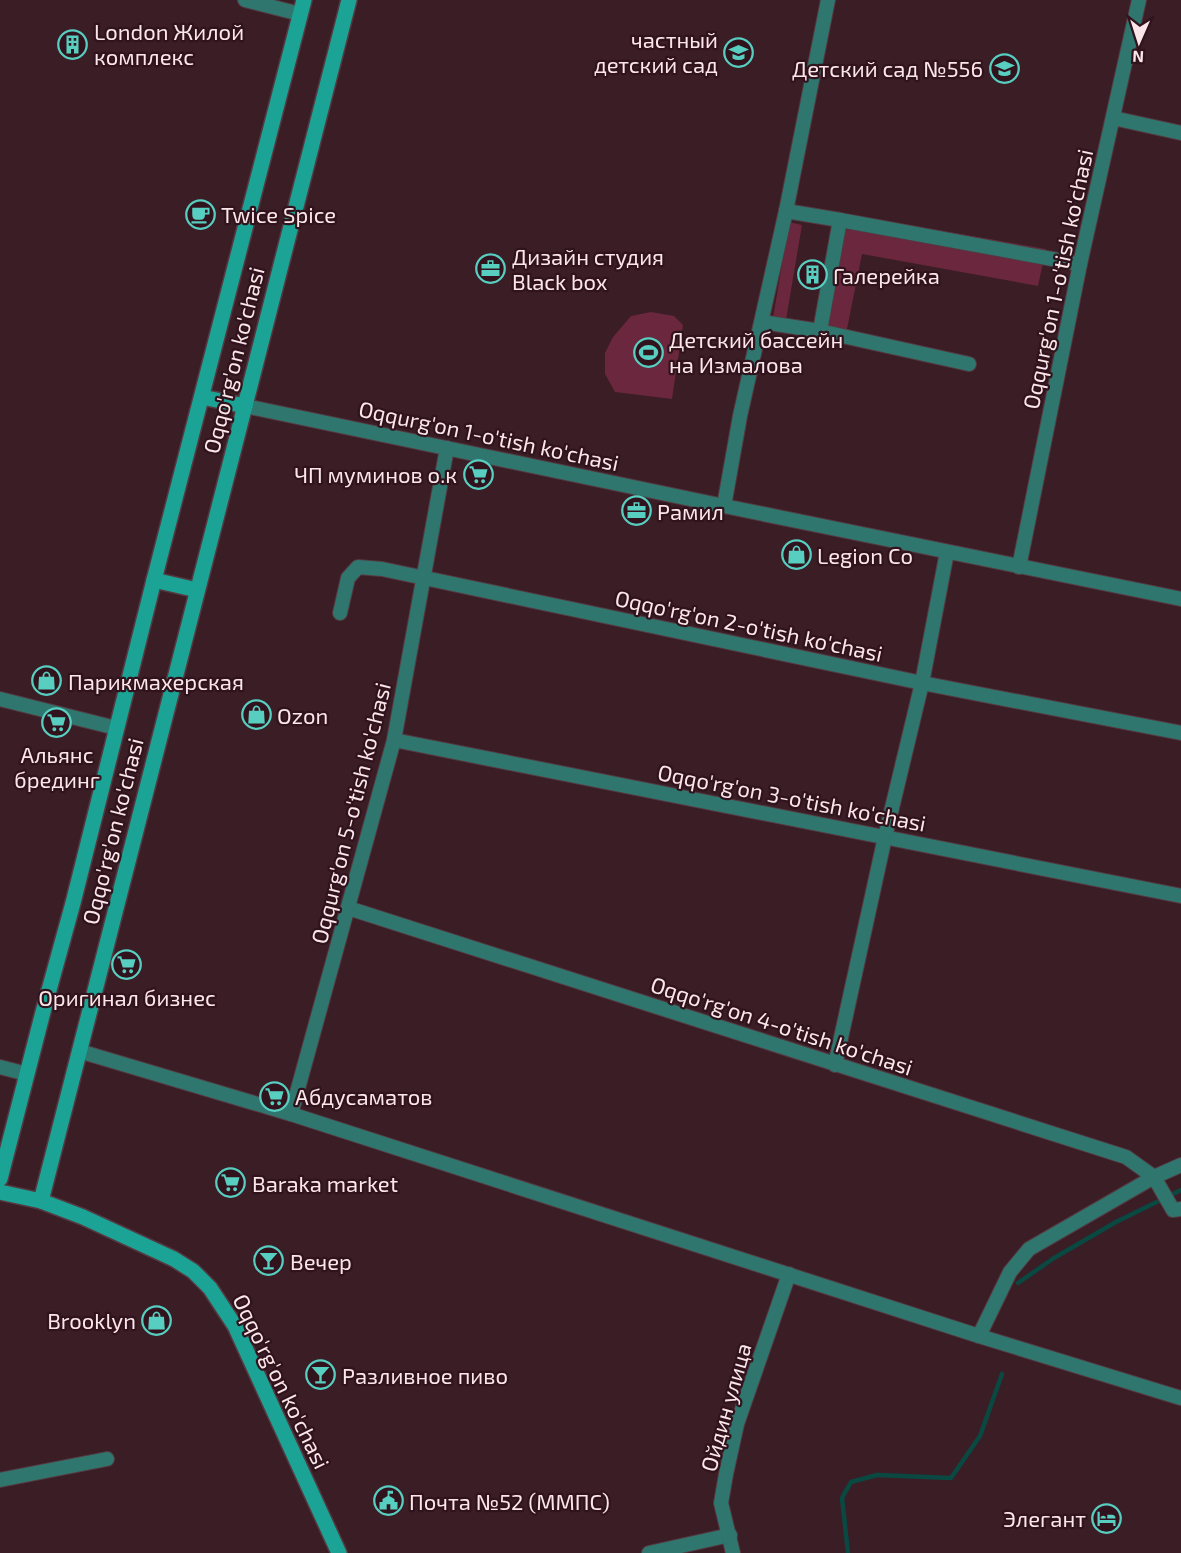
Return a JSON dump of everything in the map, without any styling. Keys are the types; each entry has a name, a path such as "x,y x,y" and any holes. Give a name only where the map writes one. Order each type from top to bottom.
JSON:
{"main road":[{"name":"Oqqo'rg'on ko'chasi","path":"339,1553 235,1326 210,1288 193,1271 174,1259 103,1226 41,1201 349,0"},
{"name":"Oqqo'rg'on ko'chasi","path":"0,1179 73,903 302,7"},
{"path":"202,397 245,406"},
{"path":"154,580 197,590"},
{"path":"0,1192 41,1201"}],"street":[{"path":"245,0 302,7"},
{"path":"724,506 740,416 786,212 828,0"},
{"name":"Oqqurg'on 1-o'tish ko'chasi","path":"1019,567 1080,264 1138,0"},
{"path":"1113,118 1181,133"},
{"path":"786,212 1080,264"},
{"path":"820,331 840,220"},
{"path":"762,322 820,331 969,364"},
{"name":"Oqqurg'on 1-o'tish ko'chasi","path":"245,406 1181,599"},
{"name":"Oqqurg'on 5-o'tish ko'chasi","path":"291,1114 394,740 447,448"},
{"path":"835,1065 885,837 922,683 947,552"},
{"name":"Oqqo'rg'on 2-o'tish ko'chasi","path":"340,613 348,578 358,567 382,569 922,683 1181,733"},
{"path":"0,699 116,728"},
{"name":"Oqqo'rg'on 3-o'tish ko'chasi","path":"394,740 1181,896"},
{"name":"Oqqo'rg'on 4-o'tish ko'chasi","path":"348,908 1126,1157 1154,1177 1171,1201"},
{"path":"79,1051 291,1114 980,1336 1181,1398"},
{"path":"0,1067 27,1074"},
{"path":"980,1336 1010,1272 1029,1249 1154,1177 1181,1165"},
{"name":"Ойдин улица","path":"733,1553 721,1503 730,1454 737,1424 789,1274"},
{"path":"0,1480 107,1460"},
{"path":"649,1553 730,1535"}],"shaded area":[{"path":"845,214 1046,249 1038,286 862,254 846,334 823,330"},
{"path":"789,222 802,225 786,320 773,318"},
{"path":"651,312 674,316 683,325 672,399 615,392 605,374 605,353 613,337 631,316"},
{"name":"Детский бассейн на Измалова","path":"644,345 650,345 655,353 653,359 644,361 639,356 639,350"}],"waterway":[{"path":"1018,1283 1054,1258 1116,1222 1181,1190"},
{"path":"848,1553 842,1498 851,1482 877,1475 951,1478 980,1436 1002,1374"}],"place":[{"name":"London Жилой комплекс","path":"73,44"},
{"name":"частный детский сад","path":"739,52"},
{"name":"Детский сад №556","path":"1004,68"},
{"name":"Twice Spice","path":"200,214"},
{"name":"Дизайн студия Black box","path":"491,269"},
{"name":"Галерейка","path":"812,275"},
{"name":"Детский бассейн на Измалова","path":"648,352"},
{"name":"ЧП муминов о.к","path":"478,474"},
{"name":"Рамил","path":"636,511"},
{"name":"Legion Co","path":"796,555"},
{"name":"Парикмахерская","path":"47,681"},
{"name":"Ozon","path":"256,715"},
{"name":"Альянс брединг","path":"57,722"},
{"name":"Оригинал бизнес","path":"127,965"},
{"name":"Абдусаматов","path":"274,1096"},
{"name":"Baraka market","path":"231,1183"},
{"name":"Вечер","path":"269,1261"},
{"name":"Brooklyn","path":"157,1320"},
{"name":"Разливное пиво","path":"321,1375"},
{"name":"Почта №52 (ММПС)","path":"388,1501"},
{"name":"Элегант","path":"1107,1518"}]}
